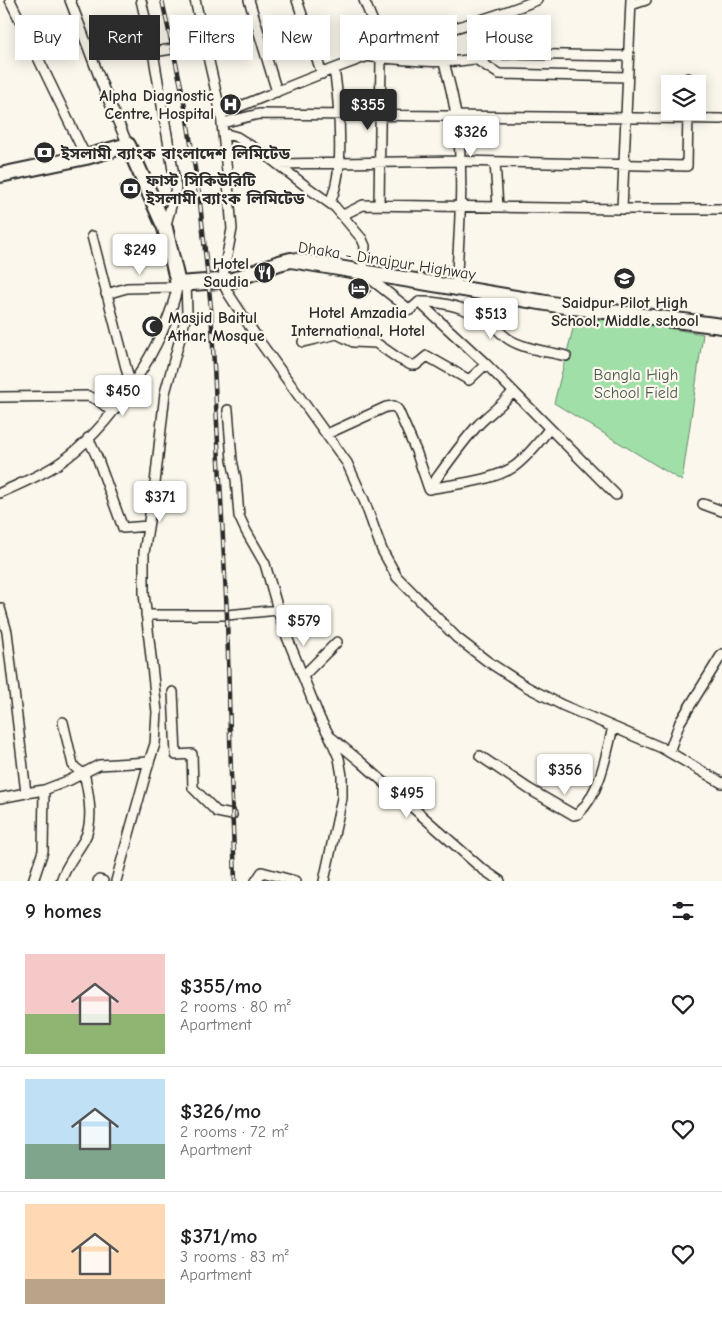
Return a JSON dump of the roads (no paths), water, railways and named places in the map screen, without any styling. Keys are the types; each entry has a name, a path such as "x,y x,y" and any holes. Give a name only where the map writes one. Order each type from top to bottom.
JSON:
{"highway":[{"path":"0,175 86,157 128,144 165,228 180,284"},
{"name":"Dhaka - Dinajpur Highway","path":"180,284 234,280 291,260 558,305 722,326"}],"street":[{"path":"10,0 86,157"},
{"path":"70,0 99,77 128,144"},
{"path":"141,0 144,15"},
{"path":"196,0 222,118 232,229 222,281 260,342 348,464 364,500 382,550 397,577 457,638 526,687 669,752 722,783"},
{"path":"249,0 277,92"},
{"path":"297,0 322,74"},
{"path":"364,0 369,15"},
{"path":"457,28 504,14 537,0"},
{"path":"622,209 631,2 646,0"},
{"path":"551,55 628,56"},
{"path":"154,60 176,188 165,228"},
{"path":"222,118 277,92 359,60"},
{"path":"379,205 383,60"},
{"path":"429,60 444,62 476,60 499,74 627,77"},
{"path":"444,62 456,116 460,161 456,289"},
{"path":"330,204 336,190 340,163 338,95 334,70"},
{"path":"222,118 259,114 626,118 661,116"},
{"path":"706,117 722,119"},
{"path":"278,164 460,161 687,166 688,120"},
{"path":"223,134 237,137 278,164 343,215 362,239 365,246 363,273 410,310 419,302 434,302 451,306 487,320 510,341 537,350 566,356"},
{"path":"495,162 498,207"},
{"path":"343,215 363,205 722,209"},
{"path":"92,236 131,387"},
{"path":"106,294 127,288 180,284"},
{"path":"0,493 58,464 88,438 112,412 146,363 166,322 180,284"},
{"path":"116,881 155,744 157,712 142,570 155,483 165,393 187,313 180,284"},
{"path":"419,302 486,364 616,495"},
{"path":"303,342 337,334 353,342 376,343 411,365 416,365 427,356 469,380 486,364"},
{"path":"429,489 465,440 513,392"},
{"path":"0,397 88,396 98,400 112,412"},
{"path":"327,434 386,407 394,406 398,410 416,452 429,489"},
{"path":"228,410 232,460 240,516 246,531 265,564 283,627 320,719 339,758 342,776 342,798 324,881"},
{"path":"429,489 494,476 514,467 531,451 549,429"},
{"path":"88,438 98,457 123,528 148,526"},
{"path":"703,504 722,511"},
{"path":"0,608 7,632 26,793"},
{"path":"146,615 227,615 278,610"},
{"path":"303,676 337,642"},
{"path":"669,752 680,722 722,654"},
{"path":"173,692 176,755 192,754 193,788 217,812 232,815"},
{"path":"61,881 64,871 86,838 88,829 87,786 82,773 73,765 63,722"},
{"path":"480,756 537,793 574,814 578,814 583,809 598,780 614,727"},
{"path":"330,737 481,868 500,881"},
{"path":"0,798 57,786 99,765 149,762"},
{"path":"32,881 44,851 44,790"},
{"path":"256,881 262,872 295,881"},
{"path":"98,881 103,881"}],"railway":[{"path":"162,0 183,95 199,193 211,308 227,615 235,881"}],"place":[{"name":"Alpha Diagnostic Centre, Hospital","path":"230,104"},
{"name":"ইসলামী ব্যাংক বাংলাদেশ লিমিটেড","path":"45,153"},
{"name":"ফাস্ট সিকিউরিটি ইসলামী ব্যাংক লিমিটেড","path":"130,189"},
{"name":"Hotel Saudia","path":"265,272"},
{"name":"Saidpur Pilot High School, Middle school","path":"625,278"},
{"name":"Hotel Amzadia International, Hotel","path":"358,288"},
{"name":"Masjid Baitul Athar, Mosque","path":"152,326"}],"park label":[{"name":"Bangla High School Field","path":"636,383"}]}
